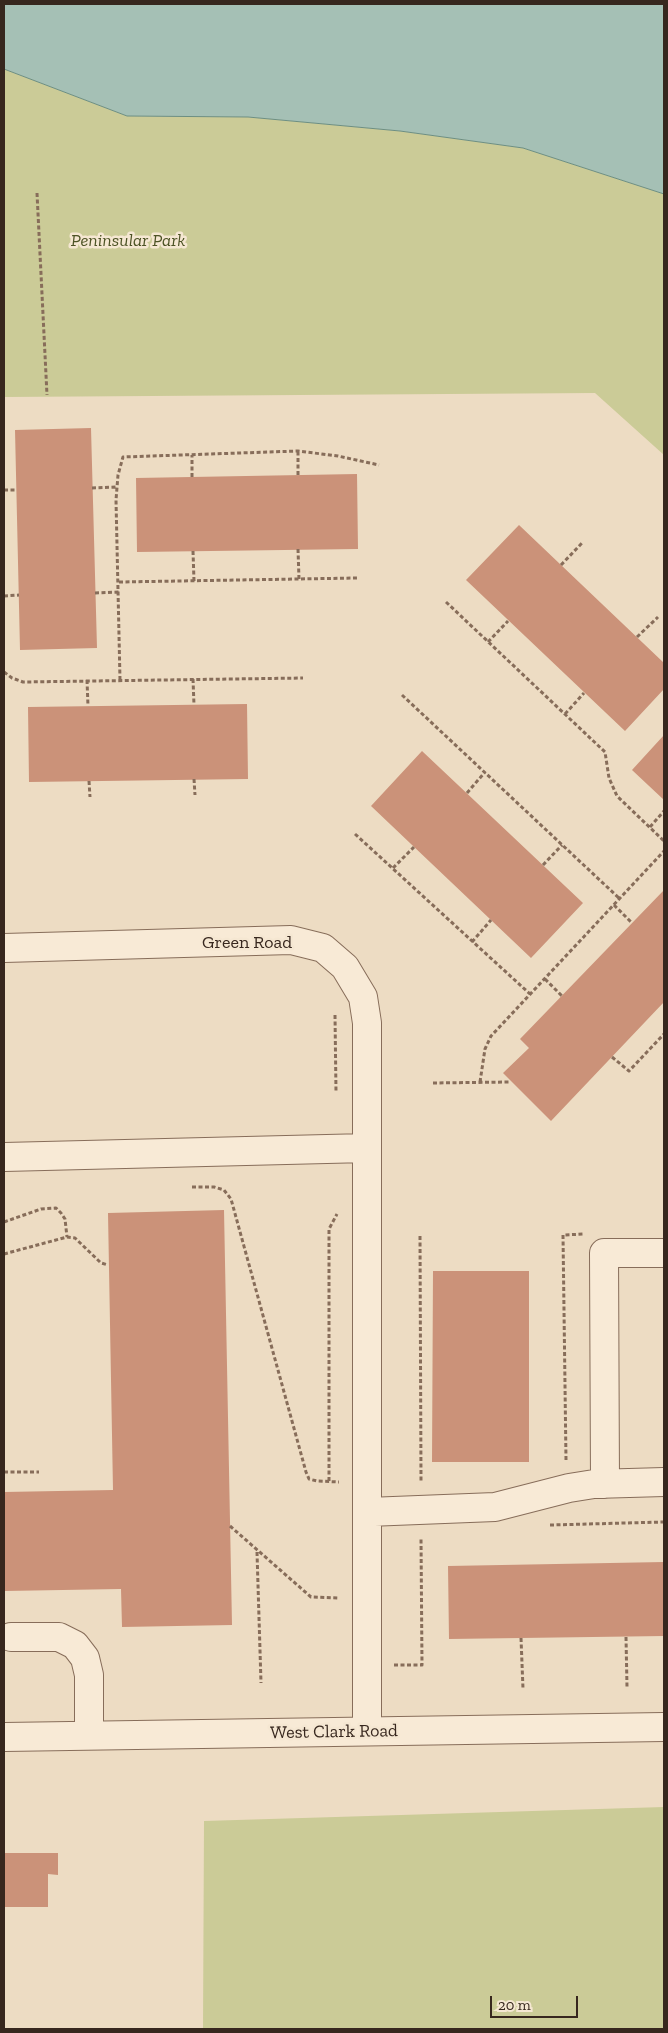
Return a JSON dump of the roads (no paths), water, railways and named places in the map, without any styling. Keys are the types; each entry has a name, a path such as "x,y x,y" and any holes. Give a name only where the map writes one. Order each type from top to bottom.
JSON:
{"street":[{"name":"Green Road","path":"4,948 291,940 323,948 345,968 362,997 367,1023 368,1139 367,1731"},
{"path":"4,1157 368,1139"},
{"path":"605,1484 604,1253 664,1253"},
{"path":"368,1512 495,1507 569,1488 605,1484 664,1482"},
{"path":"11,1638 59,1637 75,1645 85,1658 89,1675 90,1735"},
{"name":"West Clark Road","path":"4,1736 664,1727"}],"park label":[{"name":"Peninsular Park","path":"128,241"}]}
